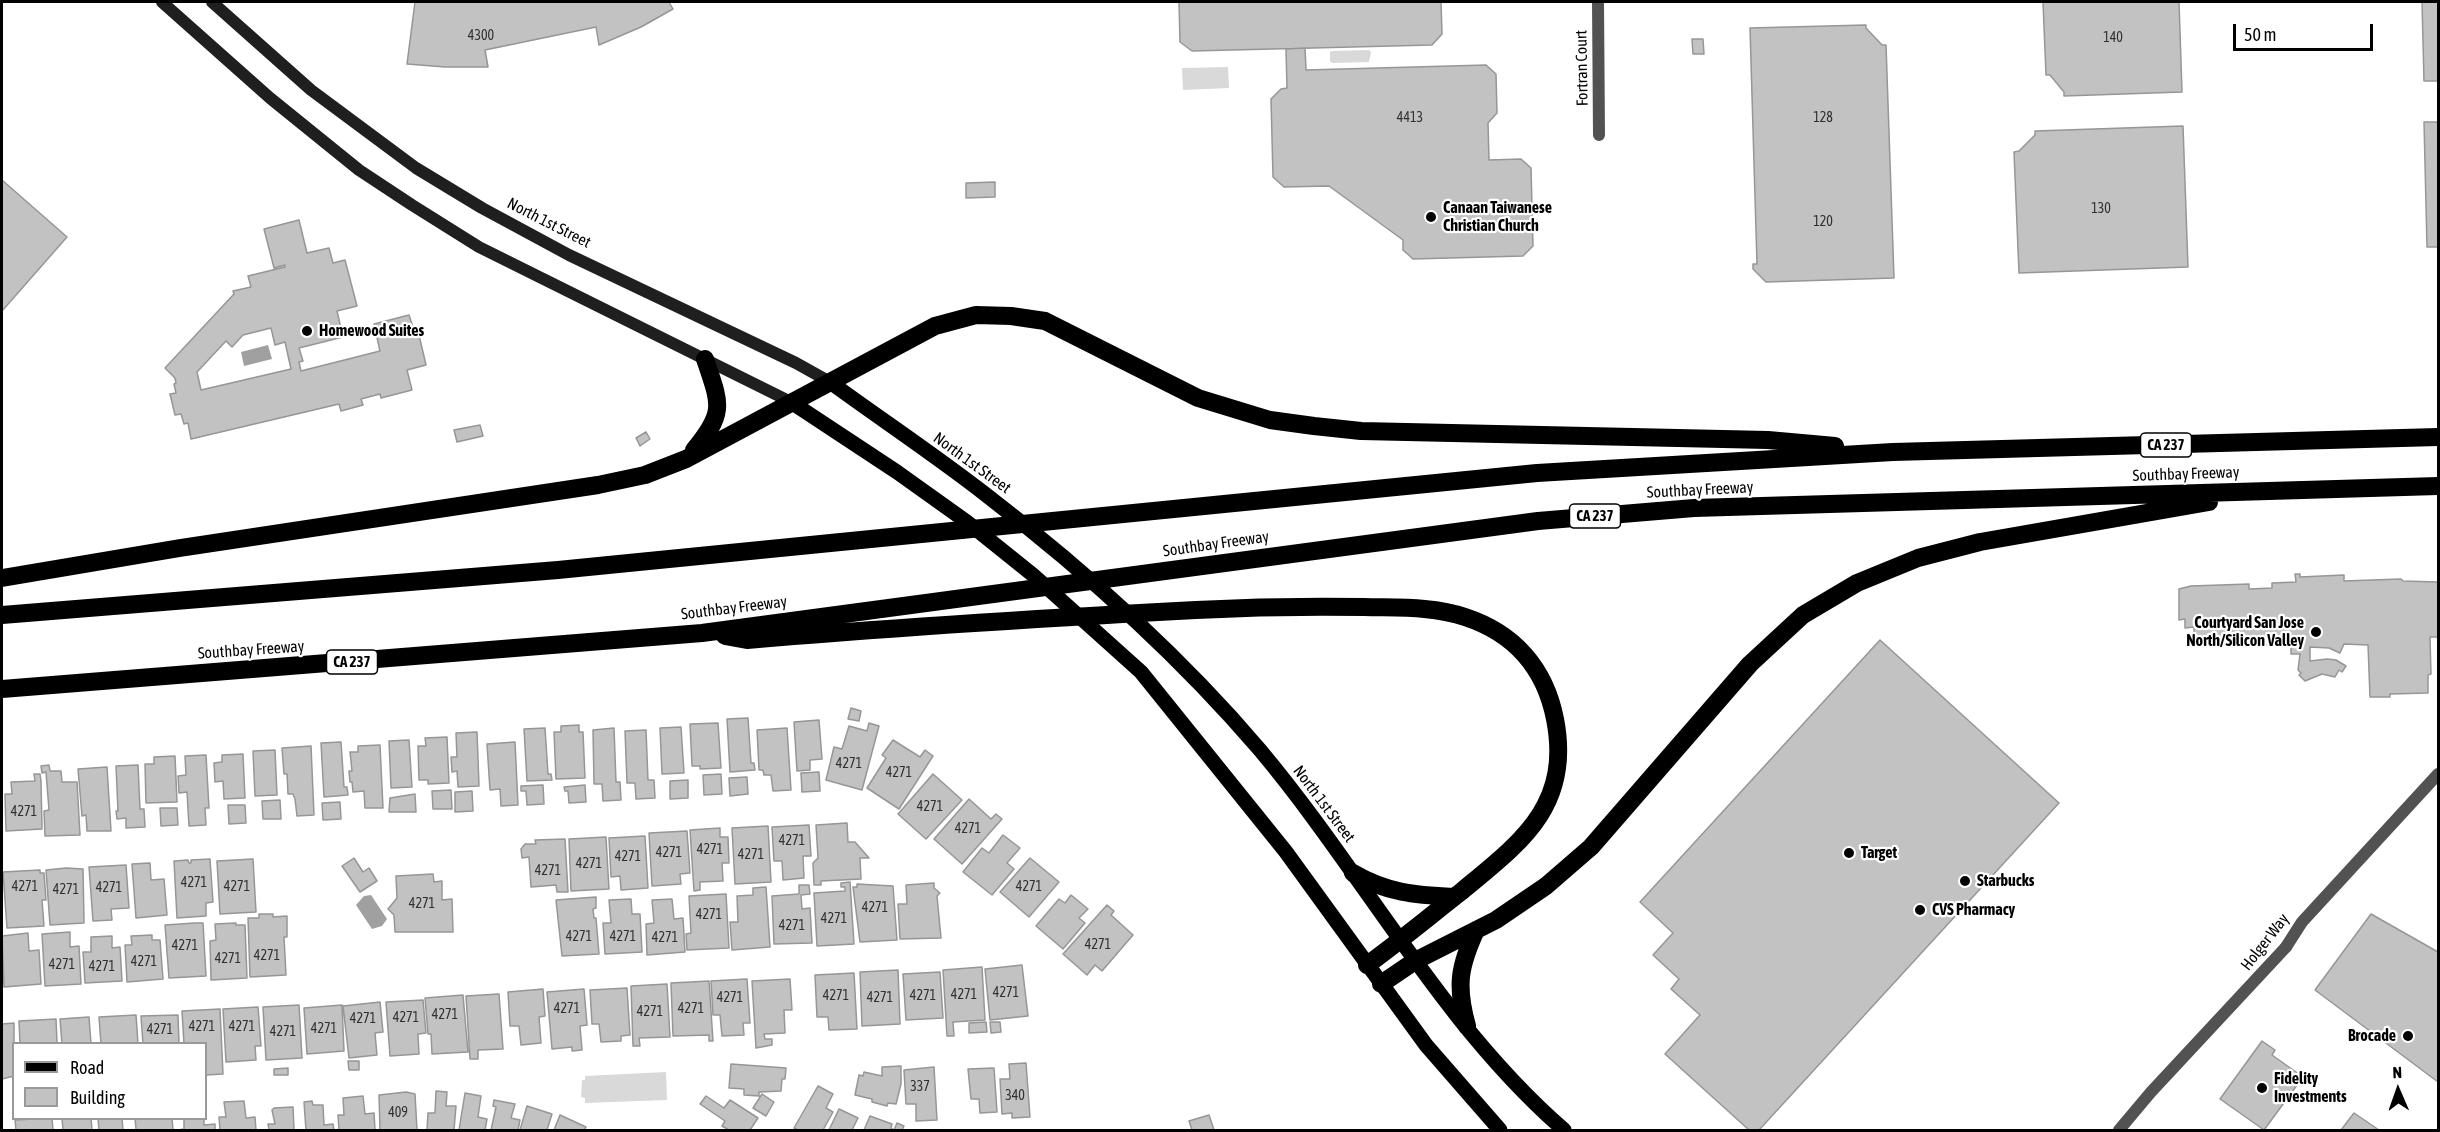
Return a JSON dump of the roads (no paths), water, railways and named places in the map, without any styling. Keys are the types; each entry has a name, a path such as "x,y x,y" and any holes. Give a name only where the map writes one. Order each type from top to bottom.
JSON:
{"highway":[{"path":"2,578 180,548 598,486 645,475 686,459 935,326 976,315 1011,316 1045,321 1198,398 1270,420 1361,431 1768,440 1893,452"},
{"path":"686,459 710,431 718,407 717,393 705,359"},
{"name":"Southbay Freeway","path":"2,615 558,570 1537,473 1893,452 2439,437"},
{"name":"Southbay Freeway","path":"2,689 702,633 1538,521 1694,508 2439,486"},
{"path":"1381,984 1415,961 1496,920 1546,886 1591,847 1750,664 1803,615 1857,583 1918,558 1980,542 2269,492"},
{"path":"702,633 747,640 928,625 1271,606 1411,608 1440,611 1465,617 1503,634 1518,646 1534,664 1551,698 1558,736 1555,775 1544,809 1532,829 1516,846 1400,941 1367,965"},
{"path":"1353,873 1368,882 1397,892 1454,897"},
{"path":"1467,1026 1461,1004 1460,986 1464,957 1476,930"}],"main road":[{"path":"162,2 270,98 358,170 479,247 790,402 866,451 967,522 1095,629 1141,672 1286,852 1426,1045 1500,1131"},
{"name":"North 1st Street","path":"212,2 311,90 425,174 569,255 796,363 830,382 983,492 1052,547 1130,615 1259,749 1326,835 1415,961 1503,1071 1564,1131"}],"street":[{"name":"Fortran Court","path":"1598,2 1599,135"},
{"name":"Holger Way","path":"2119,1131 2151,1092 2286,947 2302,922 2439,774"}],"place":[{"name":"Canaan Taiwanese Christian Church","path":"1431,217"},
{"name":"Homewood Suites","path":"307,331"},
{"name":"Courtyard San Jose North/Silicon Valley","path":"2316,632"},
{"name":"Target","path":"1849,853"},
{"name":"Starbucks","path":"1965,881"},
{"name":"CVS Pharmacy","path":"1920,910"},
{"name":"Brocade","path":"2408,1036"},
{"name":"Fidelity Investments","path":"2262,1088"}]}
